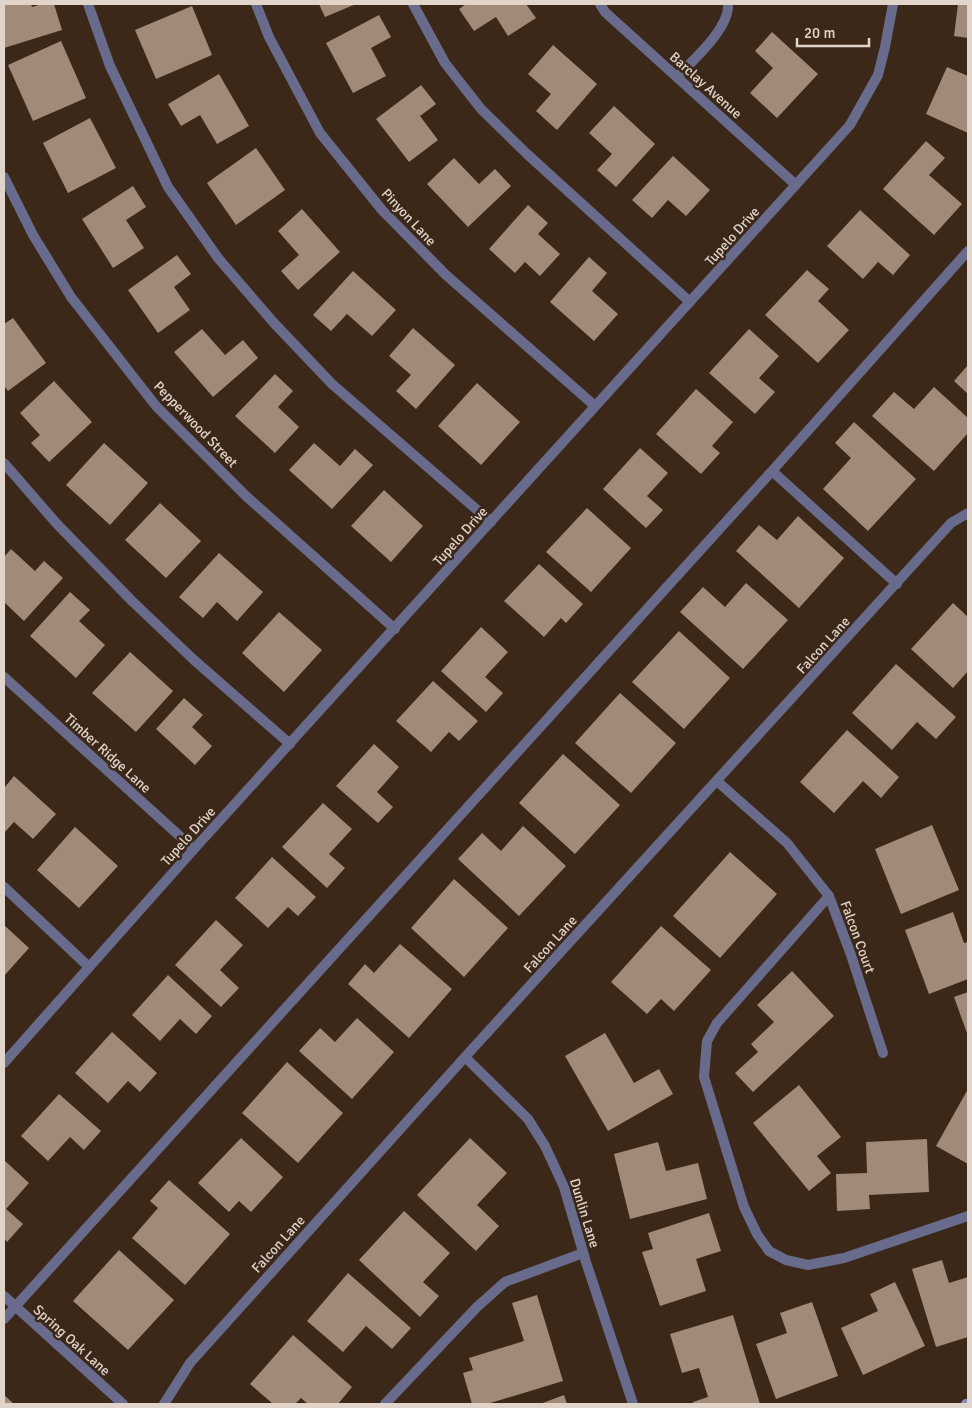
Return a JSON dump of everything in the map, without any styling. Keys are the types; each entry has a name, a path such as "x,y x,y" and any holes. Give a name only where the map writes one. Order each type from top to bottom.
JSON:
{"street":[{"path":"88,4 110,66 168,187 218,258 274,323 332,384 491,522"},
{"name":"Pinyon Lane","path":"256,4 269,37 320,133 382,210 446,276 595,406"},
{"path":"413,4 445,62 481,109 527,154 690,302"},
{"name":"Barclay Avenue","path":"600,4 605,12 796,186"},
{"path":"678,77 709,43 724,23 728,4"},
{"name":"Tupelo Drive","path":"4,1063 194,849 850,125 878,75 892,4"},
{"name":"Pepperwood Street","path":"4,177 33,235 71,297 156,406 246,496 395,629"},
{"path":"4,1319 772,471 968,251"},
{"path":"4,463 57,524 132,600 194,660 290,744"},
{"path":"772,471 897,584"},
{"name":"Falcon Lane","path":"164,1404 190,1363 465,1057 718,782 951,523 968,512"},
{"name":"Timber Ridge Lane","path":"4,677 194,849"},
{"name":"Falcon Court","path":"718,782 788,843 829,896 852,955 883,1053"},
{"path":"4,887 89,967"},
{"path":"829,896 717,1023 707,1041 704,1077 744,1207 757,1234 769,1251 786,1260 808,1265 844,1258 968,1216"},
{"name":"Dunlin Lane","path":"465,1057 528,1119 546,1146 564,1187 583,1253 634,1404"},
{"path":"385,1404 477,1307 505,1282 583,1253"},
{"name":"Spring Oak Lane","path":"4,1296 123,1404"}],"building":[{"path":"4,4 31,4 32,7 42,4 54,4 62,30 4,48"},
{"path":"319,4 356,4 325,17"},
{"path":"466,4 526,4 536,18 508,36 496,17 474,31 459,9"},
{"path":"958,4 968,4 968,38 954,36"},
{"path":"192,6 212,55 156,79 135,30"},
{"path":"379,15 391,37 371,48 386,76 353,93 326,43"},
{"path":"772,32 818,74 777,118 750,93 773,68 755,51"},
{"path":"61,41 86,98 33,121 8,65"},
{"path":"553,45 597,84 557,130 536,111 551,94 528,74"},
{"path":"947,67 968,76 968,133 926,114"},
{"path":"219,74 249,126 217,144 200,115 181,126 168,104"},
{"path":"421,85 436,104 420,116 438,140 409,162 376,119"},
{"path":"614,106 655,144 616,187 597,170 612,154 589,133"},
{"path":"90,118 116,168 68,193 43,143"},
{"path":"926,141 945,158 929,175 962,204 934,235 883,189"},
{"path":"256,148 285,190 236,225 207,183"},
{"path":"673,156 710,190 686,216 668,200 652,218 632,200"},
{"path":"454,158 479,184 495,169 511,186 468,227 427,184"},
{"path":"133,186 146,207 126,220 144,248 113,268 82,219"},
{"path":"528,205 548,223 538,234 560,254 540,276 525,262 515,273 489,249"},
{"path":"302,209 340,252 298,290 281,271 299,255 278,231"},
{"path":"860,210 910,255 893,275 878,262 863,279 827,246"},
{"path":"177,255 191,274 174,287 190,310 158,333 128,290"},
{"path":"589,257 607,273 592,291 618,314 594,341 550,302"},
{"path":"807,270 829,289 818,301 849,330 818,363 765,315"},
{"path":"353,271 396,310 372,336 347,314 331,331 313,315"},
{"path":"13,318 46,363 8,391 4,386 4,324"},
{"path":"413,328 455,365 416,409 396,391 411,375 389,356"},
{"path":"202,329 225,355 243,340 258,358 213,397 174,352"},
{"path":"749,329 779,356 759,378 775,392 755,414 709,373"},
{"path":"968,365 968,394 954,381"},
{"path":"275,374 293,391 278,407 299,427 275,453 235,416"},
{"path":"54,381 92,422 49,462 31,443 40,435 20,413"},
{"path":"477,383 520,422 481,465 438,426"},
{"path":"934,387 968,418 968,433 934,471 872,416 894,392 914,409"},
{"path":"696,389 733,422 712,446 720,453 701,474 656,434"},
{"path":"854,422 916,479 868,531 823,489 851,458 835,443"},
{"path":"104,443 148,483 110,525 66,485"},
{"path":"314,443 340,466 355,449 373,465 332,509 289,470"},
{"path":"640,448 668,473 647,496 663,510 646,528 603,489"},
{"path":"384,490 423,526 391,562 351,526"},
{"path":"160,503 201,541 166,578 125,540"},
{"path":"587,508 631,548 591,592 546,552"},
{"path":"798,516 844,558 799,608 736,551 759,525 777,540"},
{"path":"11,549 35,571 44,561 63,578 24,621 4,602 4,557"},
{"path":"219,553 263,592 237,621 217,602 203,618 179,597"},
{"path":"539,564 583,604 566,623 561,618 544,637 504,601"},
{"path":"746,583 788,620 743,669 680,612 703,587 725,607"},
{"path":"70,592 90,610 79,621 105,645 76,678 30,636"},
{"path":"953,603 968,617 968,671 953,688 911,649"},
{"path":"279,612 322,650 284,692 242,653"},
{"path":"481,627 508,652 485,677 503,693 486,712 441,671"},
{"path":"679,631 730,678 684,729 632,682"},
{"path":"130,652 173,691 136,732 92,693"},
{"path":"896,664 956,717 936,739 917,722 892,750 852,713"},
{"path":"433,681 478,721 459,741 449,732 431,752 396,721"},
{"path":"620,693 676,743 631,793 575,743"},
{"path":"184,698 203,715 192,727 212,746 195,765 156,729"},
{"path":"847,730 899,777 881,798 863,781 834,813 800,782"},
{"path":"374,744 399,767 377,792 393,807 378,823 336,786"},
{"path":"563,754 620,805 575,854 519,803"},
{"path":"14,776 56,814 33,839 14,822 4,833 4,788"},
{"path":"323,803 352,829 329,854 345,868 327,888 282,847"},
{"path":"932,825 959,890 901,914 875,849"},
{"path":"523,826 566,866 519,916 458,859 482,833 501,851"},
{"path":"75,827 118,866 79,908 37,870"},
{"path":"730,852 777,894 720,958 673,916"},
{"path":"272,857 316,897 298,916 288,907 268,928 235,898"},
{"path":"454,879 508,928 464,977 411,928"},
{"path":"953,912 964,943 968,942 968,979 929,994 905,930"},
{"path":"216,920 243,945 220,970 239,988 221,1007 175,965"},
{"path":"4,925 29,948 4,976"},
{"path":"661,926 711,970 674,1011 661,999 647,1014 611,982"},
{"path":"400,944 452,989 409,1038 348,984 365,964 374,973"},
{"path":"792,971 834,1016 753,1092 735,1073 758,1052 751,1044 774,1022 757,1005"},
{"path":"168,975 212,1016 196,1034 180,1019 160,1041 132,1015"},
{"path":"968,992 968,1036 954,997"},
{"path":"357,1018 394,1052 352,1099 299,1051 320,1028 335,1042"},
{"path":"112,1032 157,1073 140,1092 128,1081 108,1103 75,1073"},
{"path":"605,1033 634,1083 659,1069 673,1094 608,1131 565,1056"},
{"path":"287,1062 343,1113 298,1163 242,1113"},
{"path":"799,1085 841,1137 817,1156 831,1173 809,1191 753,1123"},
{"path":"968,1089 968,1164 936,1146"},
{"path":"59,1094 101,1131 84,1150 70,1137 48,1161 21,1136"},
{"path":"241,1138 283,1177 251,1212 239,1201 229,1212 198,1183"},
{"path":"470,1138 507,1173 477,1205 499,1226 476,1251 417,1195"},
{"path":"927,1139 929,1192 869,1195 870,1209 837,1211 836,1174 867,1173 866,1142"},
{"path":"658,1142 666,1171 698,1163 707,1199 630,1219 614,1154"},
{"path":"4,1160 29,1183 6,1209 23,1224 7,1242 4,1238"},
{"path":"169,1180 230,1234 185,1285 132,1238 158,1208 150,1201"},
{"path":"404,1211 450,1253 423,1282 439,1296 420,1317 359,1260"},
{"path":"709,1213 721,1251 696,1259 706,1291 660,1306 642,1252 653,1249 648,1233"},
{"path":"119,1250 174,1300 128,1350 73,1301"},
{"path":"942,1260 949,1283 968,1277 968,1337 936,1347 912,1269"},
{"path":"348,1273 411,1328 392,1349 366,1326 343,1352 307,1321"},
{"path":"895,1282 925,1346 863,1375 841,1328 878,1311 870,1294"},
{"path":"537,1295 563,1381 487,1404 472,1404 463,1373 473,1370 469,1358 524,1341 512,1303"},
{"path":"812,1302 838,1376 776,1399 756,1344 787,1333 780,1313"},
{"path":"733,1315 760,1404 694,1404 693,1402 708,1397 699,1368 682,1373 670,1334"},
{"path":"293,1335 352,1387 338,1404 308,1404 301,1398 295,1404 273,1404 250,1384"},
{"path":"4,1395 14,1404 4,1404"},
{"path":"564,1395 567,1404 540,1404"}]}
